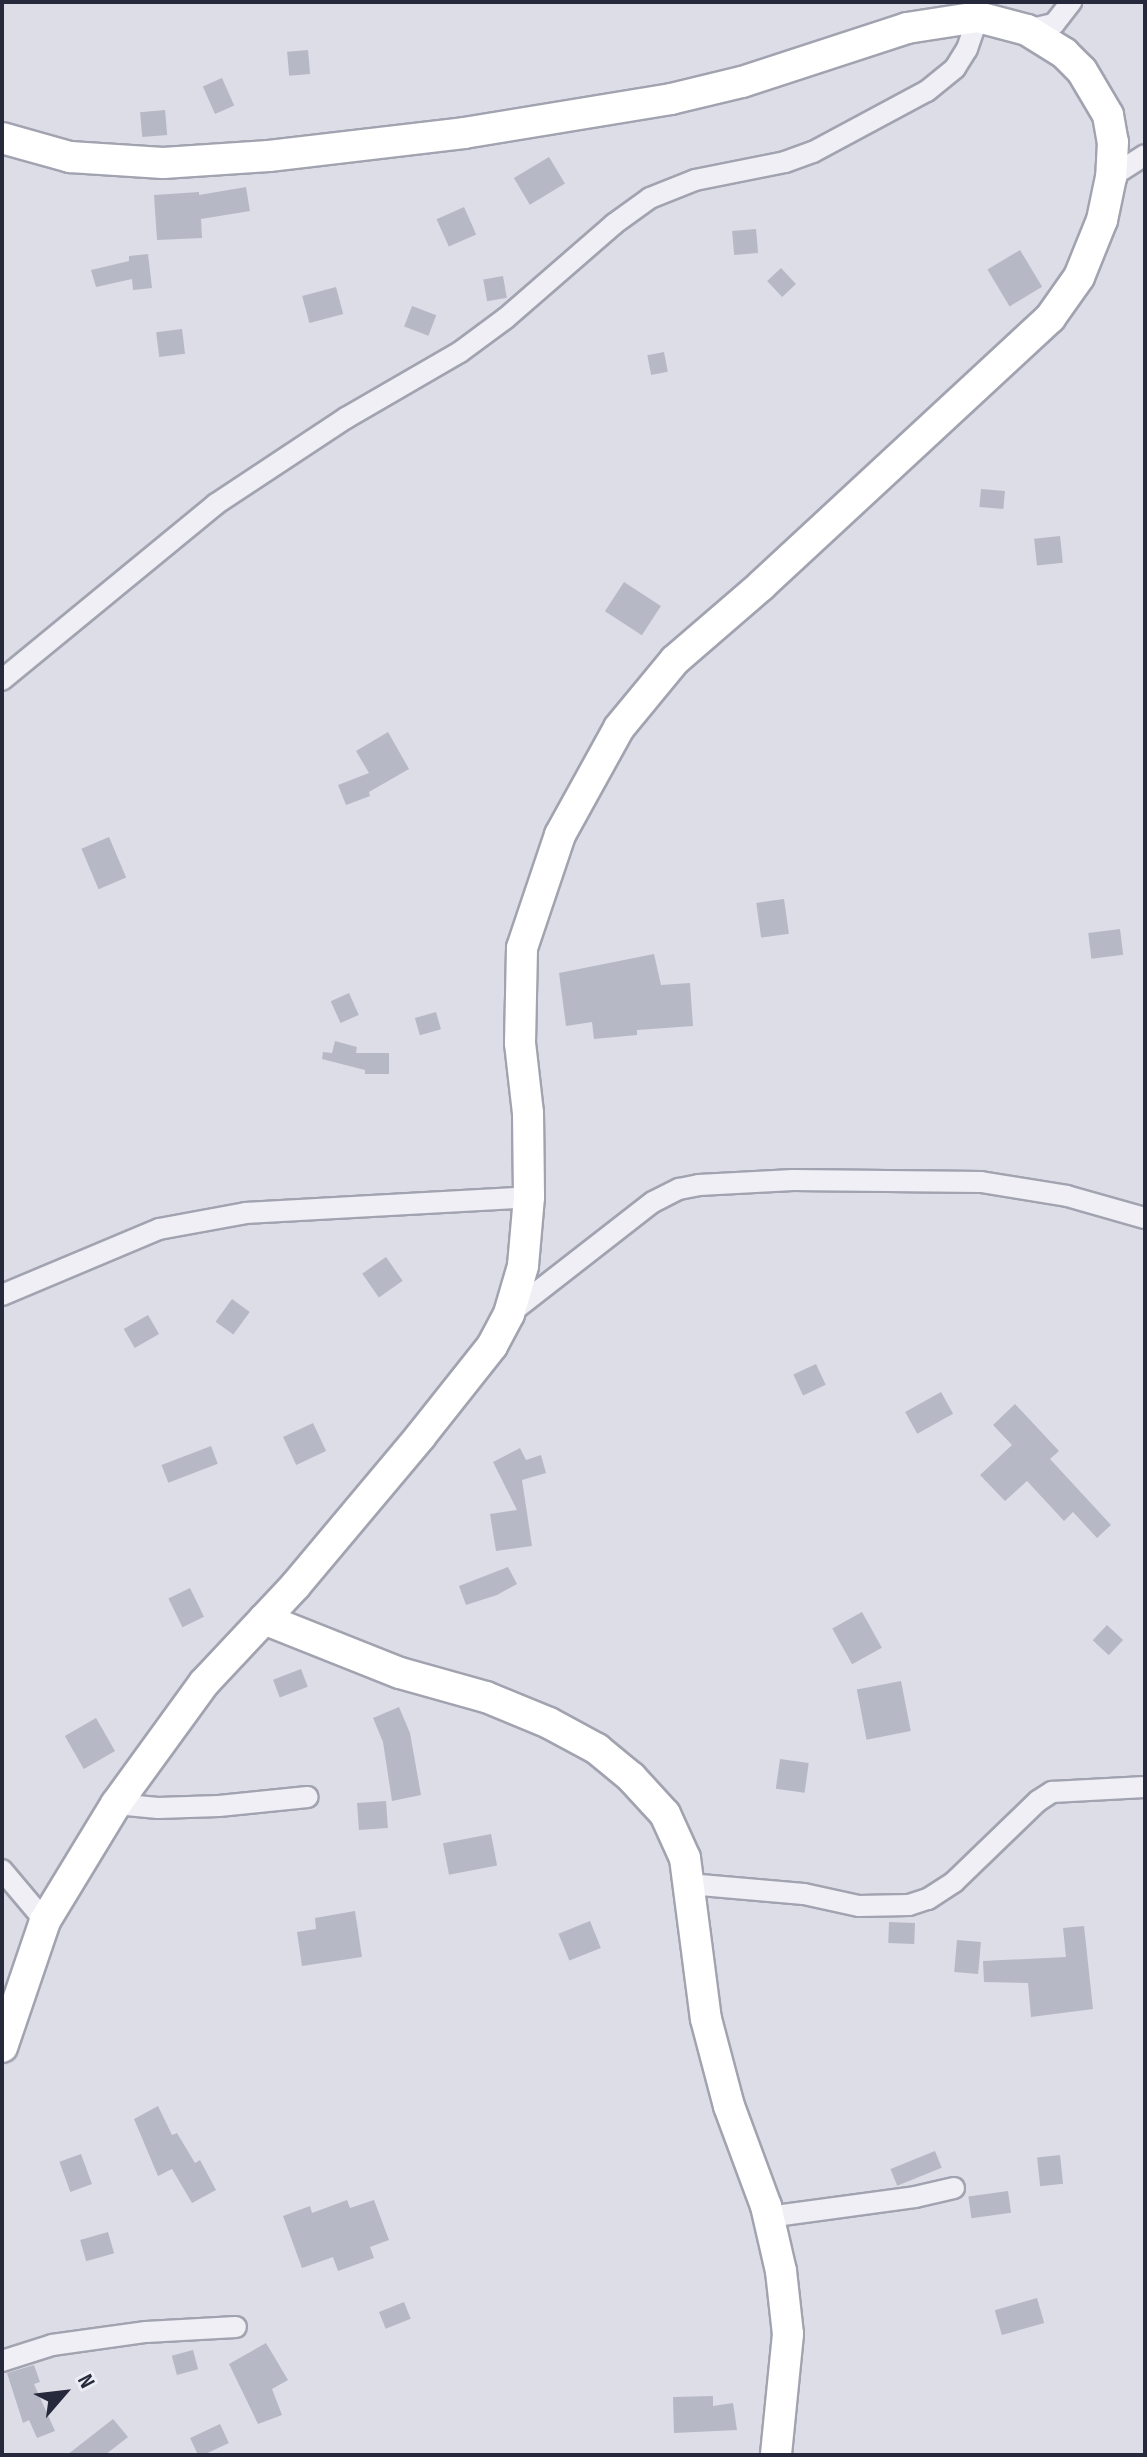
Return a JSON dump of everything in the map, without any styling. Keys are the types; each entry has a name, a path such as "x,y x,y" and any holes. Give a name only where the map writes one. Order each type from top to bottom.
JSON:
{"main road":[{"path":"2,138 70,157 163,163 269,156 464,133 671,99 742,82 907,28 978,17 1027,30 1064,53 1082,71 1108,115 1113,142 1111,177 1102,220 1079,277 1050,318 762,585 675,660 619,728 598,764 560,835 522,948 520,1043 528,1113 529,1197 523,1266 509,1314 492,1346 420,1437 264,1619 204,1683 116,1804 45,1921 2,2047"},
{"path":"264,1619 400,1673 486,1697 549,1723 597,1749 631,1777 665,1814 685,1858 706,2019 729,2106 768,2217 781,2271 788,2334 776,2455"}],"street":[{"path":"1027,30 1054,24 1071,2"},
{"path":"2,680 216,504 346,418 460,352 506,318 603,232 650,198 695,180 785,162 813,152 927,91 955,68 967,49 978,17"},
{"path":"1111,177 1145,155"},
{"path":"509,1314 653,1202 679,1189 699,1185 808,1180 981,1182 1067,1196 1145,1218"},
{"path":"2,1295 159,1229 246,1213 529,1197"},
{"path":"689,1884 793,1893 859,1906 909,1905 928,1899 954,1882 1038,1801 1052,1792 1145,1787"},
{"path":"116,1804 158,1808 219,1806 308,1797"},
{"path":"2,1870 45,1921"},
{"path":"768,2217 915,2197 954,2188"},
{"path":"2,2361 52,2345 146,2332 236,2327"}],"building":[{"path":"308,50 310,74 289,76 287,52"},
{"path":"222,78 234,105 215,114 203,87"},
{"path":"165,110 167,135 142,137 140,112"},
{"path":"549,157 565,184 530,205 514,178"},
{"path":"246,187 250,211 201,219 202,238 157,240 154,195 199,192 199,195"},
{"path":"464,207 476,234 449,247 437,219"},
{"path":"756,229 758,253 734,255 732,231"},
{"path":"1020,250 1042,287 1010,306 987,270"},
{"path":"148,254 152,288 133,290 132,279 96,287 91,270 129,261 129,256"},
{"path":"781,268 796,284 782,297 767,281"},
{"path":"503,276 507,298 487,301 483,279"},
{"path":"336,287 343,314 309,323 302,296"},
{"path":"412,306 436,315 428,336 404,327"},
{"path":"182,329 185,354 159,357 156,332"},
{"path":"664,352 668,372 651,375 647,355"},
{"path":"981,489 1005,491 1003,509 979,507"},
{"path":"1060,536 1063,563 1037,566 1034,539"},
{"path":"624,582 661,606 642,635 605,611"},
{"path":"388,732 409,769 369,792 370,796 346,805 338,785 369,773 356,751"},
{"path":"109,837 126,878 99,889 81,849"},
{"path":"784,899 789,934 761,938 756,903"},
{"path":"1120,929 1123,955 1091,959 1088,933"},
{"path":"654,954 661,985 690,983 693,1026 637,1030 637,1035 594,1039 592,1022 566,1026 559,973"},
{"path":"349,993 359,1015 340,1023 331,1001"},
{"path":"436,1012 441,1029 420,1035 415,1018"},
{"path":"335,1041 357,1047 356,1053 389,1053 389,1074 365,1074 365,1070 322,1059 323,1052 332,1053"},
{"path":"386,1257 403,1281 379,1297 362,1274"},
{"path":"232,1299 250,1312 233,1335 216,1322"},
{"path":"148,1315 159,1334 135,1348 124,1329"},
{"path":"816,1364 826,1385 803,1395 793,1375"},
{"path":"941,1392 953,1414 917,1434 905,1412"},
{"path":"1015,1404 1059,1451 1050,1459 1111,1525 1097,1538 1073,1512 1064,1521 1027,1481 1005,1501 980,1475 1012,1445 993,1425"},
{"path":"313,1423 326,1451 296,1465 283,1437"},
{"path":"211,1446 218,1464 168,1483 162,1465"},
{"path":"520,1448 526,1460 541,1455 546,1473 522,1480 532,1546 496,1551 490,1514 517,1510 493,1462"},
{"path":"508,1567 517,1584 497,1595 466,1605 459,1586"},
{"path":"190,1588 204,1617 182,1627 168,1599"},
{"path":"862,1612 882,1648 852,1664 832,1628"},
{"path":"1107,1625 1123,1640 1109,1655 1093,1640"},
{"path":"301,1669 308,1687 280,1697 273,1680"},
{"path":"901,1681 911,1731 867,1740 857,1690"},
{"path":"399,1707 410,1733 421,1795 392,1801 383,1742 373,1718"},
{"path":"96,1718 115,1751 84,1769 65,1736"},
{"path":"780,1759 809,1763 805,1793 776,1789"},
{"path":"386,1801 388,1828 359,1830 357,1803"},
{"path":"491,1834 497,1865 449,1875 443,1843"},
{"path":"355,1911 362,1957 302,1966 297,1932 316,1929 315,1918"},
{"path":"590,1921 601,1948 569,1961 558,1934"},
{"path":"889,1922 915,1923 914,1944 888,1943"},
{"path":"1084,1926 1093,2009 1031,2017 1028,1983 984,1982 983,1961 1066,1957 1063,1928"},
{"path":"957,1940 981,1942 978,1974 954,1972"},
{"path":"158,2106 172,2135 177,2133 195,2163 200,2160 216,2190 192,2203 172,2169 158,2176 134,2119"},
{"path":"935,2151 942,2168 897,2186 890,2169"},
{"path":"81,2154 92,2184 70,2192 59,2162"},
{"path":"1060,2155 1063,2184 1040,2186 1037,2157"},
{"path":"1008,2191 1011,2213 971,2218 968,2197"},
{"path":"347,2200 350,2208 374,2200 389,2240 370,2247 374,2258 338,2271 333,2257 302,2268 283,2216 310,2206 312,2213"},
{"path":"108,2232 114,2253 86,2261 80,2240"},
{"path":"1037,2298 1044,2323 1002,2335 995,2310"},
{"path":"404,2302 411,2319 386,2329 379,2312"},
{"path":"266,2343 288,2380 272,2389 282,2415 258,2424 229,2364"},
{"path":"193,2350 198,2369 177,2375 172,2356"},
{"path":"34,2365 40,2382 34,2384 55,2431 37,2438 29,2420 23,2423 7,2373"},
{"path":"713,2396 713,2406 733,2403 737,2430 674,2433 673,2397"},
{"path":"113,2419 128,2437 105,2455 67,2455"},
{"path":"220,2424 229,2443 198,2455 190,2438"}]}
